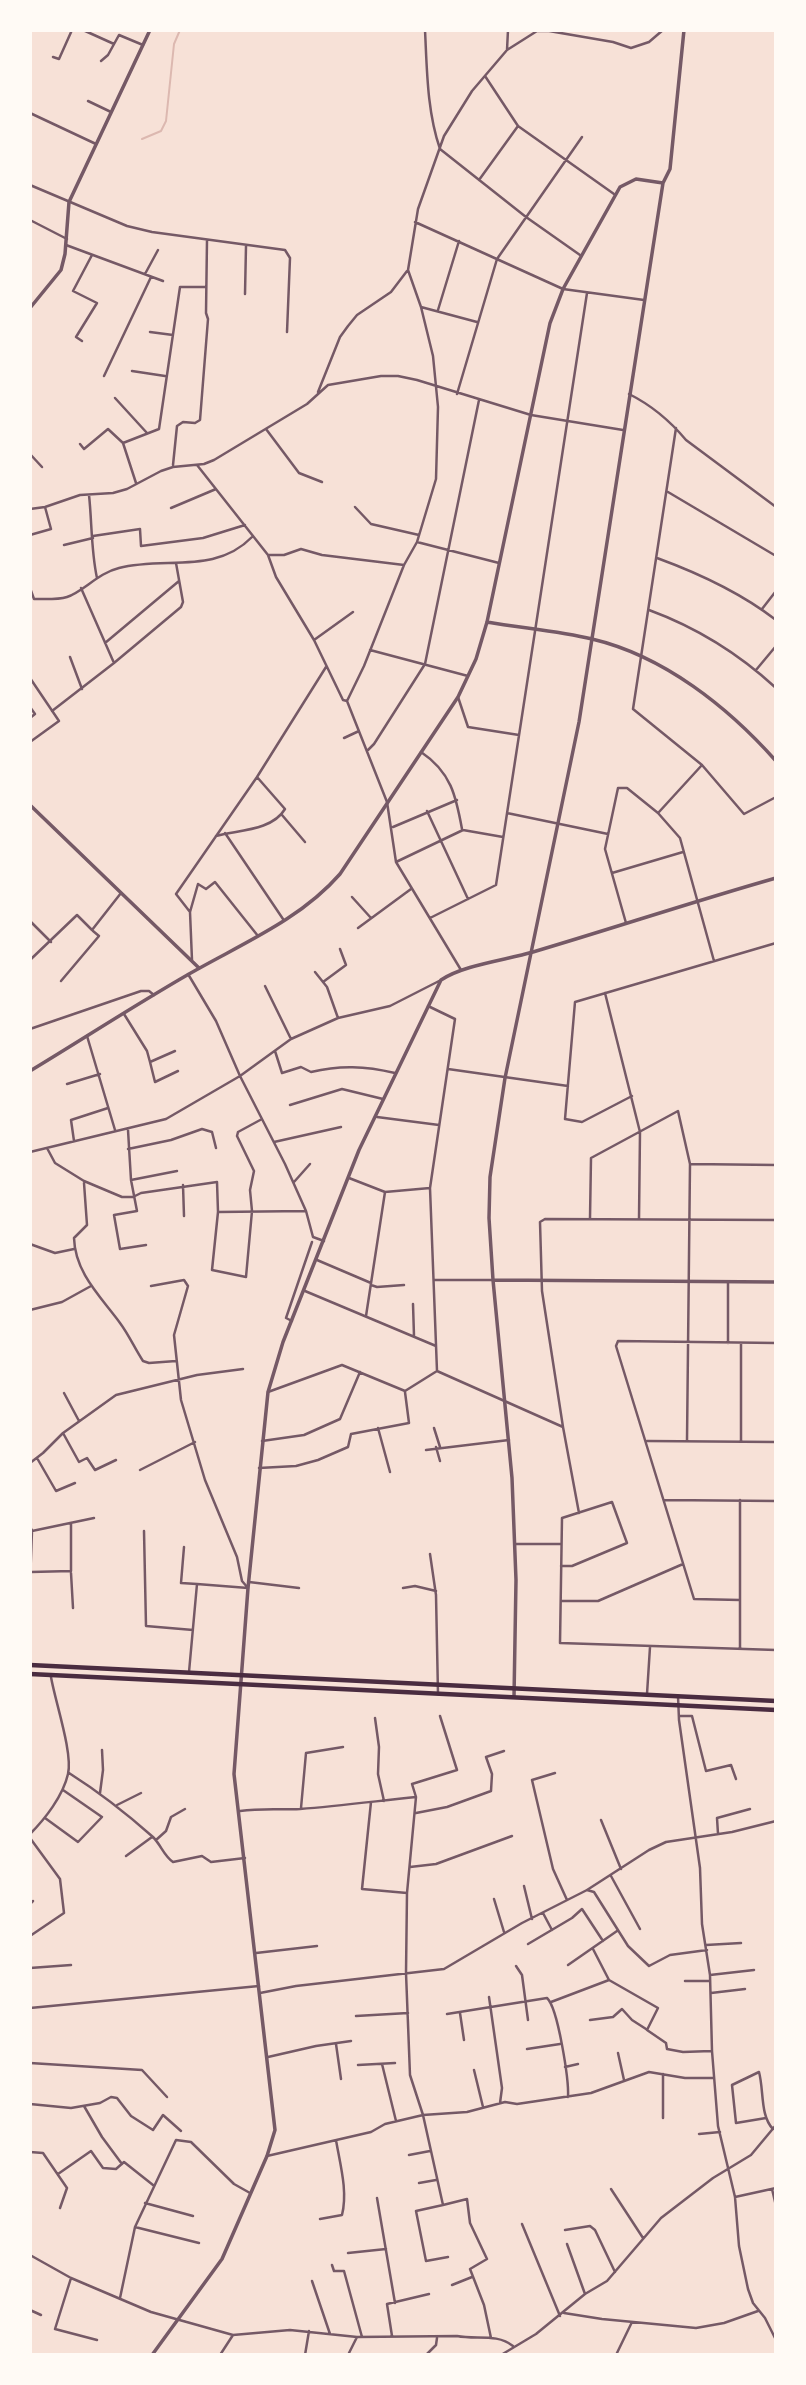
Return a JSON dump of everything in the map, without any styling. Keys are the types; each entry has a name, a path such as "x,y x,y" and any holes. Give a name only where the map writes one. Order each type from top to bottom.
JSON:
{"main road":[{"path":"30,1665 776,1701"},
{"path":"30,1674 776,1710"}],"street":[{"path":"53,57 59,59 72,30"},
{"path":"83,30 114,44"},
{"path":"30,308 61,270 67,239 69,202 150,30"},
{"path":"425,30 429,101 434,133 440,149 526,217 580,255"},
{"path":"507,50 509,30"},
{"path":"347,701 404,565 417,542 436,479 438,407 431,342 408,270 415,222 440,149 453,121 507,50 537,31 614,42 631,48 649,42 663,30"},
{"path":"514,1697 515,1544 509,1440 493,1280 489,1218 490,1177 505,1078 579,722 663,183 670,169 684,30"},
{"path":"101,61 121,34 143,45"},
{"path":"485,76 518,125 614,194"},
{"path":"88,101 111,112"},
{"path":"30,113 96,144"},
{"path":"479,180 518,125"},
{"path":"457,394 497,259 582,137"},
{"path":"30,1071 188,974 258,936 319,896 331,884 458,696 468,676 487,622 550,323 563,289 614,194 627,181 636,179 663,183"},
{"path":"30,185 127,226 285,250 289,254 287,332"},
{"path":"30,220 67,239"},
{"path":"415,222 563,289 644,300"},
{"path":"173,467 177,426 183,422 195,423 200,420 208,319 207,240"},
{"path":"438,310 459,241"},
{"path":"66,245 163,281"},
{"path":"246,294 247,246"},
{"path":"145,274 158,250"},
{"path":"82,341 76,337 97,303 72,291 92,255"},
{"path":"318,392 340,337 348,326 357,315 391,292 408,270"},
{"path":"104,376 151,276"},
{"path":"123,443 159,429 180,287 206,286"},
{"path":"430,918 495,885 587,293"},
{"path":"421,307 477,323"},
{"path":"149,332 173,335"},
{"path":"132,371 166,376"},
{"path":"30,509 45,507 63,499 113,493 127,489 153,473 214,460 307,404 328,385 381,376 406,378 531,415 624,430"},
{"path":"629,394 776,507"},
{"path":"115,398 147,433"},
{"path":"367,751 425,664 478,400"},
{"path":"676,428 633,709 702,765 744,814 776,797"},
{"path":"80,444 84,449 108,429 123,443 136,484"},
{"path":"266,429 299,473 322,482"},
{"path":"30,454 43,467"},
{"path":"197,465 268,555 281,586 314,640 343,699 347,701 387,802 393,827 396,862 461,970"},
{"path":"171,508 216,489"},
{"path":"667,491 776,556"},
{"path":"89,495 97,578"},
{"path":"30,535 51,529 45,507"},
{"path":"355,507 371,524 419,536"},
{"path":"64,545 140,529 141,546 204,538 245,525"},
{"path":"30,588 34,599 67,597 119,568 218,559 240,549 252,537"},
{"path":"417,542 499,564"},
{"path":"268,555 284,555 301,549 322,555 404,565"},
{"path":"657,558 720,586 762,609 776,620"},
{"path":"52,711 181,607 183,602 176,563"},
{"path":"105,643 179,581"},
{"path":"81,588 114,663"},
{"path":"762,609 776,591"},
{"path":"649,610 681,622 735,653 776,688"},
{"path":"314,640 353,612"},
{"path":"487,622 591,639 642,658 712,700 735,719 776,761"},
{"path":"756,670 776,646"},
{"path":"370,650 468,676"},
{"path":"70,657 82,689"},
{"path":"190,912 176,894 257,777 326,667"},
{"path":"30,678 59,721 30,742"},
{"path":"458,696 468,727 519,735"},
{"path":"30,707 35,714 30,718"},
{"path":"344,738 359,731"},
{"path":"421,752 434,760 455,791 463,830"},
{"path":"658,813 702,765"},
{"path":"216,836 252,830 282,815 285,809 257,777"},
{"path":"626,923 605,849 618,788 627,788 658,813 680,838 714,961"},
{"path":"393,827 457,800"},
{"path":"30,805 199,968"},
{"path":"426,811 468,899"},
{"path":"507,813 608,834"},
{"path":"282,815 305,842"},
{"path":"396,862 463,830 503,837"},
{"path":"225,834 283,919"},
{"path":"612,873 683,852"},
{"path":"30,1152 166,1119 240,1076 290,1039 338,1018 390,1006 461,970 531,952 776,878"},
{"path":"192,961 190,912 198,884 206,889 215,882 258,936"},
{"path":"358,928 411,890"},
{"path":"92,930 121,893"},
{"path":"352,897 370,918"},
{"path":"30,960 77,915 99,936 61,981"},
{"path":"30,921 51,942"},
{"path":"632,1096 582,1122 565,1119 575,1002 776,943"},
{"path":"323,982 346,965 340,949"},
{"path":"315,972 323,982 338,1018"},
{"path":"188,974 216,1021 240,1076 274,1142 306,1211 313,1237 324,1241"},
{"path":"152,2355 222,2259 267,2156 275,2130 234,1774 248,1588 268,1392 292,1321 374,1116 441,980"},
{"path":"265,986 290,1039"},
{"path":"30,1028 141,991 149,991 154,995"},
{"path":"605,993 640,1132 639,1219"},
{"path":"428,1006 455,1019 430,1188 437,1371"},
{"path":"124,1014 146,1051 155,1082 178,1071"},
{"path":"88,1036 115,1130"},
{"path":"150,1062 175,1051"},
{"path":"275,1051 282,1073 301,1067 311,1072 334,1067 364,1066 395,1073"},
{"path":"448,1069 568,1086"},
{"path":"67,1084 100,1073"},
{"path":"290,1105 342,1089 383,1099"},
{"path":"74,1141 71,1120 109,1108"},
{"path":"590,1219 591,1158 678,1111 690,1164 687,1440"},
{"path":"374,1116 439,1125"},
{"path":"47,1149 55,1163 84,1181 122,1197 133,1197 183,1185 217,1182 218,1212 212,1270 246,1276 252,1211 250,1190 254,1171 237,1136 238,1132 262,1119"},
{"path":"274,1142 341,1127"},
{"path":"128,1129 136,1211 114,1215 120,1249 146,1245"},
{"path":"128,1149 171,1140 202,1129 212,1132 216,1148"},
{"path":"293,1182 310,1164"},
{"path":"690,1164 776,1165"},
{"path":"131,1180 177,1171"},
{"path":"349,1178 385,1192 430,1188"},
{"path":"84,1181 88,1218 84,1230 74,1238 75,1249 90,1286 121,1324 143,1362 176,1361"},
{"path":"183,1185 184,1216"},
{"path":"366,1316 385,1192"},
{"path":"218,1212 306,1211"},
{"path":"579,1513 541,1281 540,1222 545,1219 776,1220"},
{"path":"292,1321 286,1318 312,1242"},
{"path":"30,1244 55,1253 75,1249"},
{"path":"317,1259 377,1287 404,1285"},
{"path":"150,1286 184,1280 188,1286 174,1335 185,1418 195,1442 205,1480 237,1557 242,1581 248,1588"},
{"path":"434,1280 776,1282"},
{"path":"728,1281 728,1343"},
{"path":"30,1310 62,1302 90,1286"},
{"path":"305,1291 436,1346"},
{"path":"413,1304 414,1336"},
{"path":"740,1600 694,1600 616,1346 618,1341 776,1343"},
{"path":"741,1343 741,1441"},
{"path":"268,1392 342,1365 405,1391"},
{"path":"30,1463 63,1433 116,1395 180,1379 243,1368"},
{"path":"437,1371 563,1427"},
{"path":"405,1391 437,1371"},
{"path":"262,1441 304,1435 340,1419 360,1372"},
{"path":"259,1468 296,1466 318,1460 348,1447 351,1434 409,1423 405,1391"},
{"path":"64,1393 79,1421"},
{"path":"378,1428 390,1472"},
{"path":"435,1428 440,1461"},
{"path":"63,1433 79,1462 87,1458 94,1470 116,1460"},
{"path":"426,1450 509,1440"},
{"path":"646,1441 776,1442"},
{"path":"140,1470 195,1442"},
{"path":"37,1458 56,1491 75,1483"},
{"path":"664,1500 776,1501"},
{"path":"740,1500 740,1649"},
{"path":"561,1566 572,1566 627,1543 612,1502 562,1518 561,1544 560,1643 776,1650"},
{"path":"32,1531 94,1518"},
{"path":"71,1523 73,1608"},
{"path":"30,1526 30,1583"},
{"path":"144,1531 146,1626 193,1630"},
{"path":"515,1544 561,1544"},
{"path":"184,1547 181,1583 248,1588"},
{"path":"430,1554 436,1591 438,1694"},
{"path":"561,1601 598,1601 683,1564"},
{"path":"31,1572 71,1571"},
{"path":"249,1582 299,1588"},
{"path":"189,1672 197,1584"},
{"path":"403,1588 415,1586 436,1591"},
{"path":"30,1626 30,1665"},
{"path":"647,1694 649,1647"},
{"path":"30,1936 64,1913 60,1878 30,1836 63,1790 69,1773 68,1748 57,1711 51,1675"},
{"path":"678,1696 701,1868 702,1924 710,1975 712,2051 720,2132 735,2197 743,2267 750,2295 776,2340"},
{"path":"440,1716 457,1770 412,1784 416,1797 416,1813 407,1893 406,1973 410,2075 423,2115 443,2205"},
{"path":"679,1716 692,1716 706,1771 731,1765 736,1779"},
{"path":"375,1718 379,1747 378,1773 384,1801"},
{"path":"300,1808 306,1754 343,1747"},
{"path":"100,1793 102,1749"},
{"path":"416,1813 447,1807 491,1791 492,1774 486,1757 504,1751"},
{"path":"69,1773 117,1805 163,1846 168,1858 173,1862 202,1856 211,1862 245,1858"},
{"path":"555,1773 532,1780 553,1869 567,1900"},
{"path":"45,1818 78,1842 102,1817 63,1790"},
{"path":"117,1805 141,1793"},
{"path":"240,1811 266,1807 281,1810 416,1797"},
{"path":"371,1802 362,1889 407,1893"},
{"path":"156,1840 166,1831 171,1817 185,1809"},
{"path":"718,1834 717,1818 750,1809"},
{"path":"601,1820 621,1869"},
{"path":"260,1993 296,1986 444,1969 587,1890 666,1842 776,1821"},
{"path":"410,1867 436,1864 512,1836"},
{"path":"126,1856 152,1837"},
{"path":"611,1876 640,1929"},
{"path":"524,1886 532,1919"},
{"path":"587,1890 594,1892 628,1946 649,1966 670,1955 741,1943"},
{"path":"494,1899 505,1934"},
{"path":"528,1944 582,1909 603,1941"},
{"path":"542,1913 552,1930"},
{"path":"568,1965 618,1930"},
{"path":"256,1953 317,1946"},
{"path":"593,1948 610,1980 658,2008 647,2030"},
{"path":"30,1968 71,1965"},
{"path":"516,1966 522,1975 528,2020"},
{"path":"710,1975 754,1970"},
{"path":"551,2002 610,1980"},
{"path":"685,1981 710,1981"},
{"path":"30,2008 259,1986"},
{"path":"710,1993 745,1989"},
{"path":"489,1997 502,2088 500,2103"},
{"path":"447,2014 547,1997 551,2002 561,2045 568,2097"},
{"path":"590,2020 613,2017 622,2009 632,2021 666,2043 667,2049 683,2052 712,2051"},
{"path":"356,2016 408,2013"},
{"path":"460,2013 464,2039"},
{"path":"268,2057 351,2041"},
{"path":"336,2043 341,2079"},
{"path":"527,2049 561,2045"},
{"path":"618,2053 624,2080"},
{"path":"30,2063 142,2070 167,2097"},
{"path":"358,2065 395,2063"},
{"path":"382,2064 397,2120"},
{"path":"565,2067 578,2064"},
{"path":"474,2070 483,2108"},
{"path":"267,2156 371,2132 397,2120 467,2112 500,2103 517,2104 591,2093 649,2071 684,2078 714,2078"},
{"path":"501,2355 536,2334 584,2294 607,2281 661,2218 728,2168 751,2155 775,2127 767,2122 759,2072 732,2085 736,2123 766,2118"},
{"path":"663,2074 663,2118"},
{"path":"30,2104 71,2108 104,2102 111,2097 117,2098 131,2116 153,2130 163,2115 181,2131"},
{"path":"84,2106 122,2164"},
{"path":"699,2134 720,2132"},
{"path":"120,2298 135,2227 176,2140 191,2142 234,2184 250,2193"},
{"path":"320,2219 342,2215 344,2210 345,2194 336,2140"},
{"path":"58,2174 91,2151 103,2168 116,2169 124,2162 153,2185"},
{"path":"409,2155 431,2151"},
{"path":"30,2152 43,2153 67,2188 60,2208"},
{"path":"419,2183 437,2179"},
{"path":"735,2197 774,2188 776,2206"},
{"path":"611,2189 643,2238"},
{"path":"377,2198 395,2303"},
{"path":"448,2257 426,2261 416,2211 467,2199 470,2223 487,2259 470,2269 484,2305 491,2338"},
{"path":"145,2203 193,2216"},
{"path":"522,2224 560,2316"},
{"path":"565,2230 590,2226 595,2230 615,2272"},
{"path":"135,2227 199,2243"},
{"path":"567,2244 584,2294"},
{"path":"348,2253 386,2249"},
{"path":"30,2255 71,2278 151,2312 233,2335 290,2330 359,2337 491,2338 506,2340 513,2346"},
{"path":"332,2265 334,2271 344,2271 359,2337 348,2355"},
{"path":"452,2285 473,2276"},
{"path":"71,2278 55,2329 97,2340"},
{"path":"312,2281 330,2334"},
{"path":"391,2336 387,2304 429,2294"},
{"path":"30,2310 41,2315"},
{"path":"564,2313 696,2328 724,2323 758,2311"},
{"path":"616,2355 632,2322"},
{"path":"306,2355 310,2331"},
{"path":"220,2355 233,2335"},
{"path":"426,2355 436,2345 437,2337"}],"waterway":[{"path":"142,139 161,131 166,121 174,44 180,30"}]}
